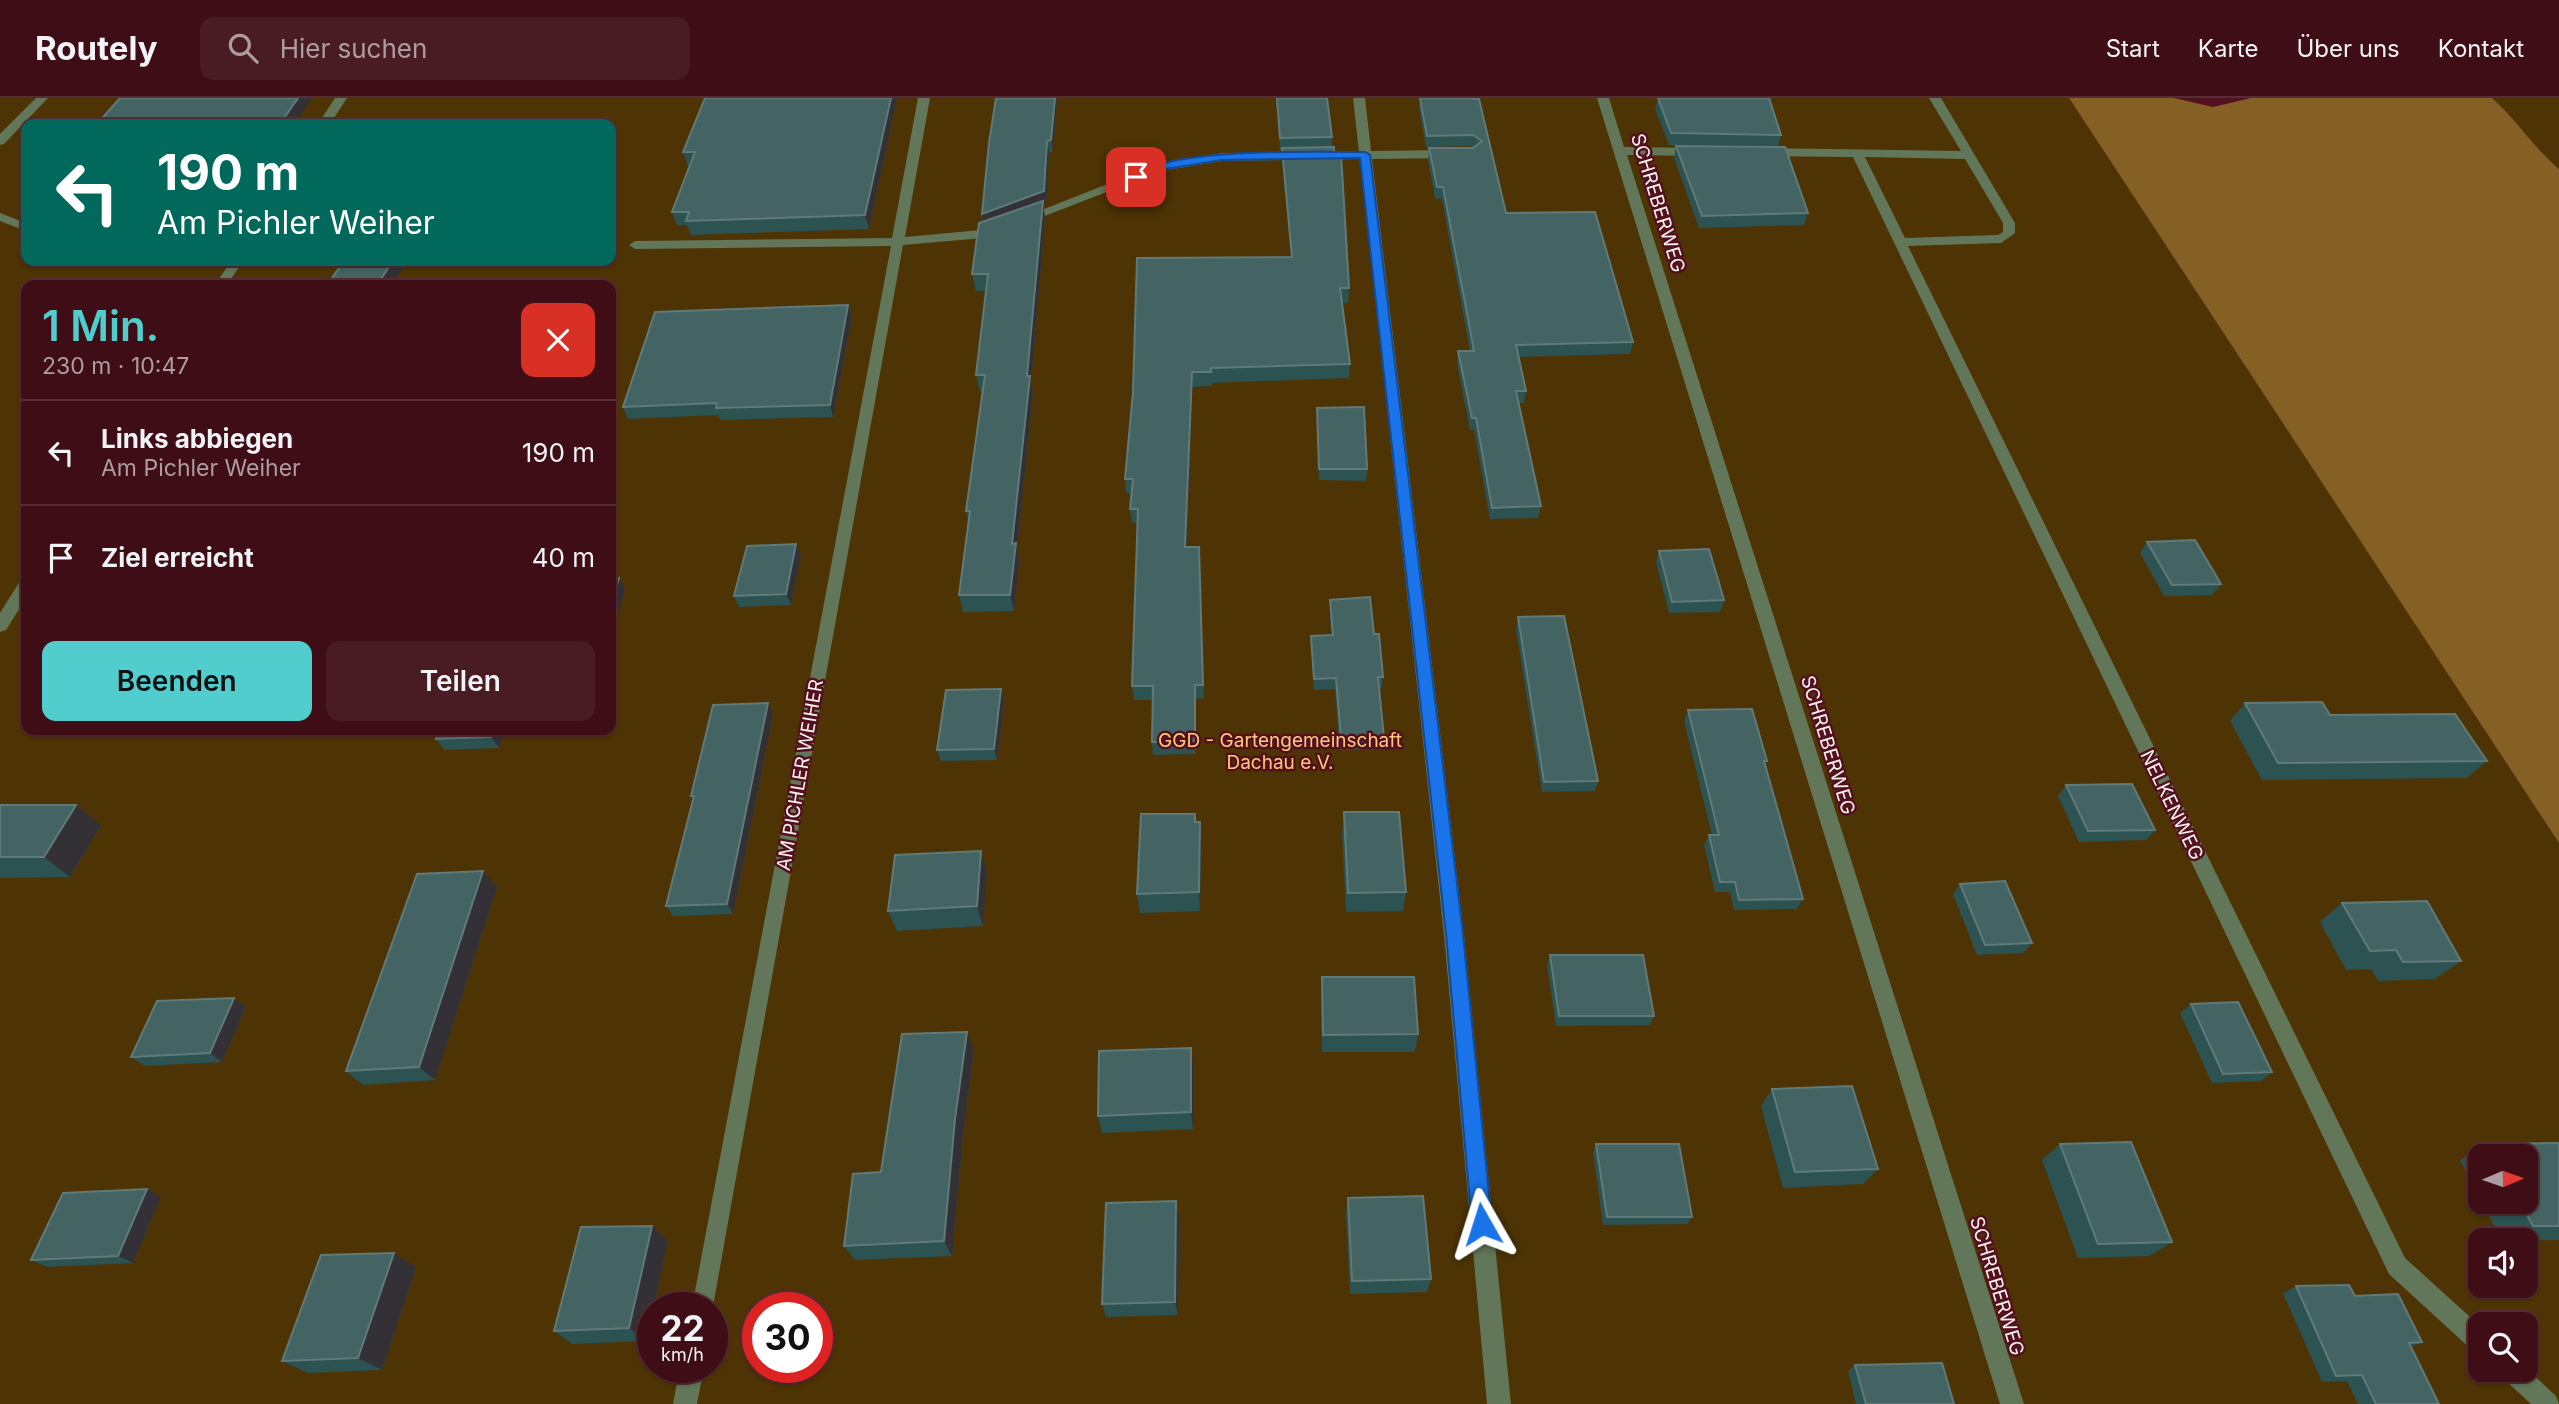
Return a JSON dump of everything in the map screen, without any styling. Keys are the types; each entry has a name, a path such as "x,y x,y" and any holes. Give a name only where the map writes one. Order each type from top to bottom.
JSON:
{"street":[{"path":"21,119 42,98"},
{"path":"327,119 341,98"},
{"name":"AM PICHLER WEIHER","path":"706,1292 924,98"},
{"path":"1359,98 1454,934 1499,1404"},
{"name":"SCHREBERWEG","path":"1603,98 2012,1404"},
{"path":"1898,242 2001,239 2009,233 2009,223 1936,98"},
{"path":"0,141 21,120"},
{"path":"1620,151 1704,152"},
{"path":"1746,152 1970,155"},
{"path":"635,245 897,242 983,234 1158,167 1222,157 1459,153"},
{"name":"NELKENWEG","path":"1857,153 2397,1266 2468,1331"},
{"path":"0,217 21,225"},
{"path":"0,626 21,593"},
{"path":"2524,1382 2548,1404"},
{"path":"685,1404 689,1383"}],"green space":[{"name":"GGD - Gartengemeinschaft Dachau e.V.","path":"0,98 2069,98 2559,843 2559,1404 0,1404"},
{"path":"2492,98 2559,98 2559,169 2510,115"}],"shaded area":[{"path":"2069,98 2174,98 2213,107 2251,98 2492,98 2559,169 2559,843"}],"building":[{"path":"120,98 298,98 283,119 101,119"},
{"path":"705,98 891,98 865,215 686,221 689,212 672,212 695,152 683,152"},
{"path":"996,98 1055,98 1051,140 1047,141 1044,191 982,214 989,143"},
{"path":"1277,98 1327,98 1332,137 1280,138"},
{"path":"1420,98 1479,99 1506,213 1595,212 1633,342 1516,345 1526,391 1516,391 1541,506 1492,508 1476,418 1472,418 1458,351 1474,351 1443,187 1437,187 1429,148 1473,148 1482,141 1473,135 1427,136"},
{"path":"1658,98 1769,98 1781,135 1671,133"},
{"path":"1676,146 1785,147 1808,213 1702,216"},
{"path":"1334,147 1334,153 1341,153 1349,288 1340,288 1350,364 1211,368 1211,372 1192,372 1185,547 1199,547 1203,685 1195,685 1195,741 1152,742 1153,686 1132,686 1138,509 1130,509 1133,479 1125,479 1133,392 1137,258 1292,257 1282,148"},
{"path":"1043,201 1027,376 1030,376 1012,544 1016,543 1010,595 959,595 970,511 966,511 985,375 976,375 988,274 972,274 979,223"},
{"path":"340,266 390,266 380,280 331,280"},
{"path":"848,305 830,405 716,408 717,403 623,407 655,312"},
{"path":"1364,407 1367,469 1319,469 1317,408"},
{"path":"2195,540 2221,584 2172,585 2147,542"},
{"path":"796,544 786,594 734,596 747,546"},
{"path":"1709,549 1724,600 1672,602 1659,551"},
{"path":"1370,597 1374,634 1379,634 1383,677 1378,677 1384,738 1341,739 1336,678 1314,679 1311,636 1333,635 1330,600"},
{"path":"1564,616 1598,781 1544,782 1518,617"},
{"path":"1001,689 994,749 937,750 946,690"},
{"path":"2322,702 2330,715 2455,714 2487,761 2278,763 2245,703"},
{"path":"768,703 727,904 666,906 694,796 691,796 713,705"},
{"path":"1752,709 1803,899 1739,900 1735,882 1720,882 1709,835 1719,835 1688,710"},
{"path":"437,735 492,735 491,737 436,739"},
{"path":"2132,784 2155,830 2088,831 2066,785"},
{"path":"0,805 76,805 44,857 0,857"},
{"path":"1344,812 1399,812 1406,892 1348,893"},
{"path":"1141,814 1195,814 1195,822 1200,822 1199,892 1137,894"},
{"path":"981,851 977,906 888,911 895,855"},
{"path":"483,871 419,1067 346,1071 417,874"},
{"path":"2005,881 2032,943 1985,945 1960,884"},
{"path":"2427,901 2461,961 2403,962 2396,950 2370,951 2342,903"},
{"path":"1550,955 1643,955 1654,1016 1559,1016"},
{"path":"1322,977 1414,977 1418,1034 1323,1035"},
{"path":"234,998 210,1053 131,1057 157,1001"},
{"path":"2238,1002 2272,1072 2223,1074 2191,1004"},
{"path":"967,1032 955,1119 944,1241 844,1246 853,1174 881,1172 902,1034"},
{"path":"1191,1048 1191,1112 1098,1116 1099,1051"},
{"path":"1852,1086 1878,1169 1795,1172 1772,1089"},
{"path":"2131,1142 2172,1242 2098,1244 2060,1144"},
{"path":"2559,1143 2559,1226 2533,1226 2526,1214 2538,1214 2538,1144 2488,1144"},
{"path":"1596,1144 1679,1144 1692,1217 1607,1217"},
{"path":"147,1189 118,1256 31,1260 63,1193"},
{"path":"1423,1196 1431,1279 1352,1281 1348,1198"},
{"path":"1176,1201 1175,1302 1102,1304 1106,1203"},
{"path":"652,1226 629,1328 554,1331 581,1227"},
{"path":"394,1253 358,1358 282,1361 321,1255"},
{"path":"2349,1285 2355,1296 2398,1294 2422,1342 2409,1343 2439,1404 2376,1404 2362,1375 2336,1376 2296,1286"},
{"path":"1942,1363 1954,1404 1866,1404 1855,1365"}],"route":[{"path":"1136,177 1158,167 1222,157 1365,155 1454,934 1482,1224"}]}
